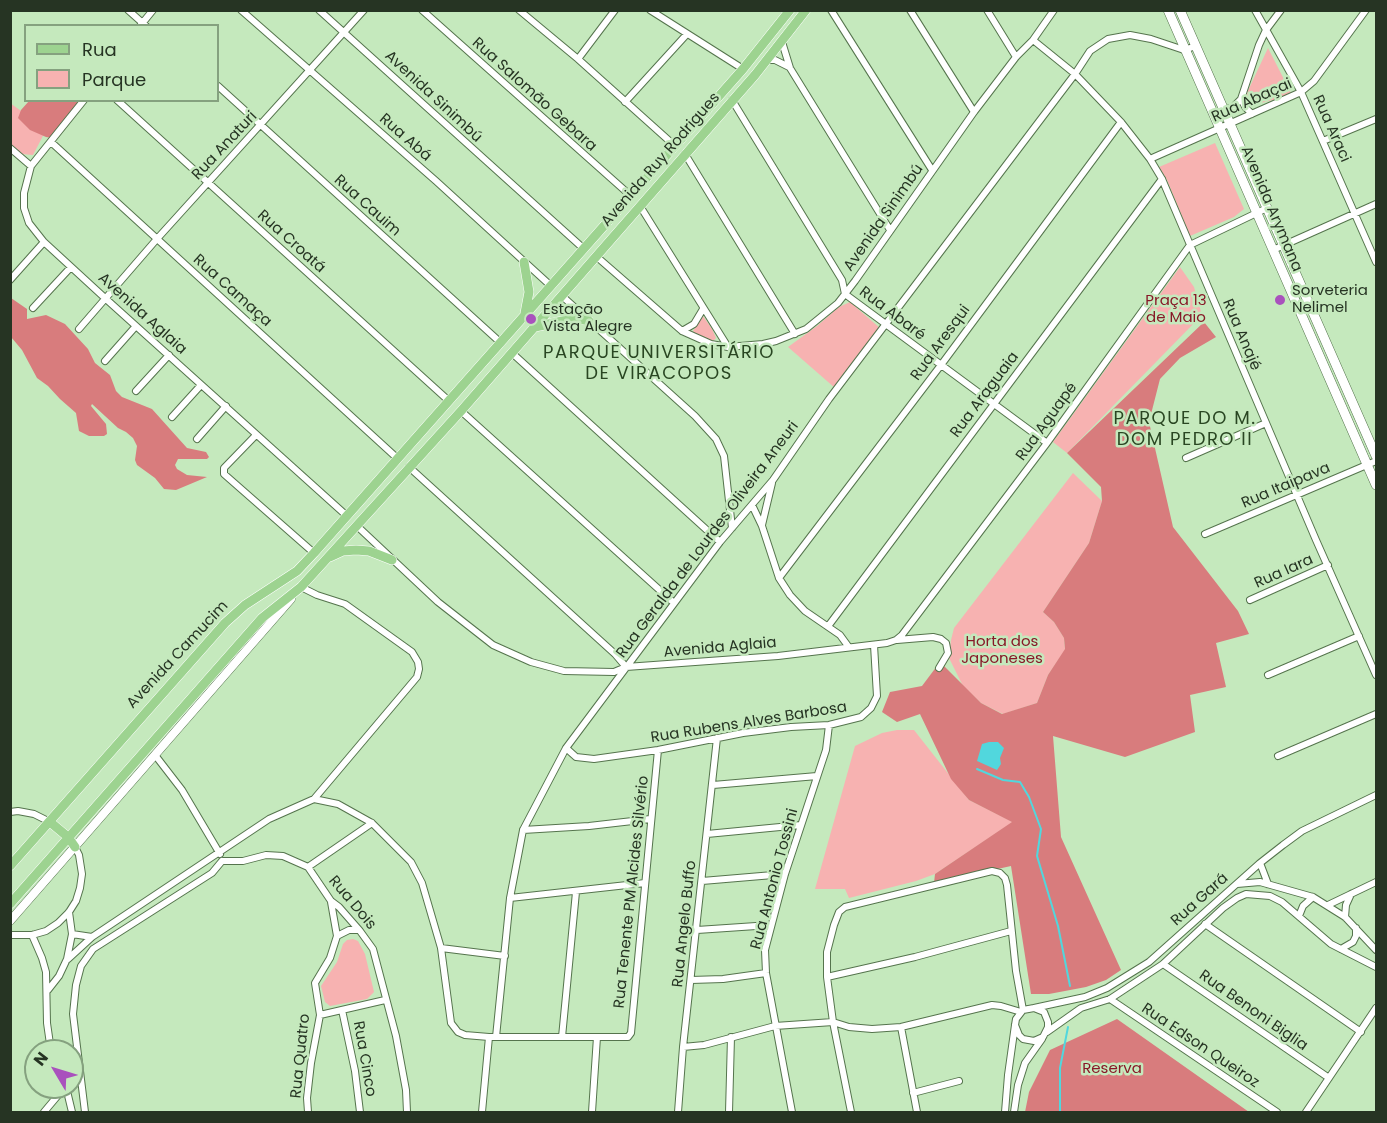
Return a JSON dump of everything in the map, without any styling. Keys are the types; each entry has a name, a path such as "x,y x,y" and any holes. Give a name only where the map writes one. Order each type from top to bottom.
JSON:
{"main road":[{"name":"Avenida Ruy Rodrigues","path":"535,327 768,60 806,10"},
{"name":"Avenida Arymana","path":"1168,10 1273,250 1373,460"},
{"name":"Avenida Arymana","path":"1180,10 1285,245 1373,460 1377,485"},
{"name":"Avenida Ruy Rodrigues","path":"524,317 743,69 786,12"},
{"path":"743,69 755,75"},
{"path":"584,249 597,256"},
{"path":"524,262 529,292 524,317"},
{"path":"551,286 562,296"},
{"name":"Avenida Camucim","path":"10,866 225,623 245,605 280,584 314,554 524,317"},
{"path":"10,904 262,618 301,587 535,327 576,318 589,321"},
{"path":"450,402 461,411"},
{"path":"347,516 357,526"},
{"path":"321,564 343,551 356,550 369,551 392,560"},
{"path":"50,822 68,837 75,847"}],"street":[{"path":"128,10 142,24"},
{"path":"144,24 153,10"},
{"name":"Rua Abá","path":"241,10 436,181 551,286"},
{"name":"Avenida Sinimbú","path":"320,10 584,249"},
{"name":"Rua Anaturi","path":"79,329 156,240 364,10"},
{"name":"Rua Salomão Gebara","path":"422,10 631,196"},
{"path":"519,10 578,59 675,146"},
{"path":"578,59 615,10"},
{"path":"650,10 743,69"},
{"path":"831,10 932,170"},
{"path":"910,10 974,112"},
{"path":"987,10 1016,57"},
{"name":"Avenida Sinimbú","path":"597,256 682,331 711,344 728,347 762,344 795,334 826,312 845,294 974,112 1016,57 1033,40 1054,10"},
{"name":"Rua Araci","path":"1255,10 1301,92 1377,262"},
{"path":"1224,110 1241,99 1254,57 1266,30 1281,10"},
{"name":"Rua Abaçai","path":"1150,159 1301,92 1314,81 1366,10"},
{"path":"625,102 687,34"},
{"name":"Rua Geralda de Lourdes Oliveira Aneuri","path":"482,1113 505,956 510,898 523,830 566,748 720,542 773,480 829,399 1075,74 1090,51 1108,39 1130,35 1184,50"},
{"name":"Rua Anajé","path":"1033,40 1075,74 1121,122 1162,178 1296,494 1377,675"},
{"path":"782,42 790,68 890,230"},
{"path":"1184,50 1196,46"},
{"path":"768,60 775,60 790,68"},
{"name":"Rua Cauim","path":"219,87 501,343"},
{"path":"1241,99 1252,114"},
{"name":"Rua Abaré","path":"732,100 843,280 845,294 1047,443"},
{"name":"Avenida Aglaia","path":"82,102 31,166 24,193 24,208 29,223 71,267 347,516"},
{"name":"Rua Croatá","path":"119,102 450,402"},
{"path":"1323,141 1377,119"},
{"name":"Rua Aresqui","path":"779,578 941,365 1121,122"},
{"name":"Rua Camaça","path":"51,142 397,458"},
{"path":"10,148 31,166"},
{"path":"685,154 795,334"},
{"name":"Rua Araguaia","path":"828,625 1162,178"},
{"path":"1273,250 1377,204"},
{"path":"640,206 728,347"},
{"name":"Rua Aguapé","path":"896,640 1047,443 1190,245 1268,208"},
{"path":"10,280 45,242"},
{"path":"33,308 71,267"},
{"path":"562,296 695,416 716,439 724,456 732,528"},
{"path":"682,331 694,324 703,309"},
{"path":"105,361 136,326"},
{"path":"512,353 720,542"},
{"path":"136,392 169,355"},
{"path":"172,417 201,384"},
{"path":"197,439 226,406"},
{"path":"461,411 674,603"},
{"path":"1186,458 1266,423"},
{"path":"256,435 224,468 224,474 314,554"},
{"name":"Rua Itaipava","path":"1204,534 1373,460"},
{"path":"408,467 615,654 626,667"},
{"path":"762,526 773,480"},
{"path":"752,505 762,526 779,578 790,595 805,610 840,635 848,646 933,637 941,639 946,643 948,653 939,668"},
{"name":"Avenida Aglaia","path":"357,526 466,626 511,654 564,671 614,672 626,667 778,656 848,646"},
{"name":"Rua Iara","path":"1250,600 1328,565"},
{"path":"10,921 301,587 316,595 345,604 412,652 418,662 417,677 314,799 269,819 219,851 92,937 67,959"},
{"path":"1269,675 1359,636"},
{"name":"Rua Rubens Alves Barbosa","path":"566,748 576,757 594,759 791,727 829,725 861,717 871,708 877,696 874,645"},
{"path":"1278,756 1377,714"},
{"name":"Rua Antonio Tossini","path":"792,1113 766,973 765,950 785,874 826,750 829,725"},
{"name":"Rua Angelo Buffo","path":"678,1113 683,1047 717,738"},
{"name":"Rua Tenente PM Alcides Silvério","path":"597,1037 629,1036 658,750"},
{"path":"155,755 182,790 219,851 222,861"},
{"path":"713,785 817,776"},
{"name":"Rua Gará","path":"1034,1008 1084,997 1107,988 1149,962 1260,863 1302,831 1377,795"},
{"path":"314,799 338,804 372,823 411,862 422,883 441,948 454,1029 465,1035 492,1037 597,1037 592,1113"},
{"path":"10,812 34,814 50,822"},
{"path":"523,830 650,819"},
{"path":"222,861 243,861 266,855 283,856 308,867 372,823"},
{"path":"707,834 801,825"},
{"path":"10,935 32,935 46,931 69,912 76,901 81,881 79,855 75,847"},
{"path":"85,1113 73,1014 76,985 81,966 93,949 212,873 222,861"},
{"path":"1260,863 1268,884"},
{"name":"Rua Dois","path":"308,867 331,901 339,907 373,949 396,1036 408,1113"},
{"path":"851,1113 832,1022 827,977 827,952 839,912 851,904 993,871 1005,878 1022,1011 1015,1024 1005,1113"},
{"path":"702,881 785,874"},
{"path":"1236,884 1260,882 1313,897 1345,917 1377,950"},
{"path":"1328,905 1377,882"},
{"path":"510,898 645,883"},
{"path":"562,1037 576,892"},
{"path":"1015,1024 1023,1039 1034,1041 1081,1008 1110,999 1163,964 1237,898 1254,894 1270,896 1282,902 1321,936 1377,967"},
{"path":"1345,917 1346,905 1351,894"},
{"path":"1299,916 1303,906 1313,897"},
{"name":"Rua Quatro","path":"308,1113 307,1098 311,1064 320,1015 315,983 330,958 337,936 336,918 331,901"},
{"path":"47,991 59,976 67,959 72,934 69,912"},
{"path":"1206,924 1361,1032"},
{"path":"697,930 771,925"},
{"path":"1341,949 1353,942 1356,928"},
{"path":"337,936 349,930 360,931"},
{"path":"827,977 915,957 1011,931"},
{"path":"72,934 92,937"},
{"path":"32,935 42,958 47,991 49,1039"},
{"path":"441,948 505,956"},
{"name":"Rua Benoni Biglia","path":"1163,964 1329,1078"},
{"path":"691,980 723,979 766,973"},
{"name":"Rua Edson Queiroz","path":"1110,999 1277,1113"},
{"path":"320,1015 385,1000"},
{"path":"683,1047 704,1046 775,1026 832,1022 849,1027 872,1029 901,1027 992,1005 1022,1011 1040,1009 1048,1022 1045,1034 1025,1063 1018,1085 1014,1113"},
{"path":"1306,1113 1377,1008"},
{"name":"Rua Cinco","path":"342,1010 355,1071 360,1113"},
{"path":"901,1027 917,1113"},
{"path":"729,1113 731,1037"},
{"path":"913,1093 959,1082"},
{"path":"44,1113 55,1099"}],"green space":[{"path":"1268,48 1292,95 1249,106 1245,97"},
{"path":"28,102 85,102 52,138 30,130 18,118"},
{"path":"10,103 31,118 45,132 33,155 21,154 11,145"},
{"path":"1215,143 1244,209 1234,217 1190,236 1167,180 1159,167"},
{"name":"Praça 13 de Maio","path":"1180,267 1194,287 1202,315 1067,453 1053,442"},
{"path":"11,298 27,309 27,319 46,315 65,324 88,349 95,363 110,375 116,391 122,397 152,409 187,448 206,452 209,457 207,459 178,459 175,465 187,475 207,477 176,490 164,489 155,478 137,465 135,460 137,446 133,438 118,428 92,404 91,406 106,424 107,434 89,436 79,431 76,413 37,378 22,350 11,337"},
{"path":"850,302 881,329 835,388 788,347 839,307"},
{"path":"703,316 716,338 713,341 698,337 693,331"},
{"path":"1204,322 1216,337 1180,358 1160,379 1149,422 1173,527 1238,611 1249,634 1216,643 1226,687 1190,695 1195,732 1125,757 1053,736 1061,837 1121,970 1106,980 1086,987 1049,994 1031,994 1011,866 934,883 935,874 1012,822 969,800 951,779 920,714 897,722 882,712 890,692 922,686 940,662 981,703 1002,714 1037,703 1048,675 1065,649 1064,638 1054,622 1043,612 1089,543 1102,501 1101,487 1067,453"},
{"name":"Horta dos Japoneses","path":"1073,473 1102,501 1089,543 1043,612 1054,622 1064,638 1065,650 1048,675 1037,703 1003,714 981,703 963,686 949,658 954,628"},
{"path":"914,730 969,800 1013,822 935,874 916,881 849,898 845,889 815,889 855,746 882,733"},
{"path":"353,939 358,941 365,954 374,992 367,999 330,1006 325,1002 321,986 337,962 343,944"},
{"name":"Reserva","path":"1117,1019 1249,1112 1025,1112 1029,1092 1050,1050"}],"water":[{"path":"998,742 1004,748 1000,758 1001,764 997,770 977,761 982,744"}],"waterway":[{"path":"977,769 1003,780 1020,782 1029,797 1041,829 1037,856 1058,926 1070,986"},
{"path":"1060,1112 1060,1068 1068,1027"}],"place":[{"name":"Sorveteria Nelimel","path":"1280,300"},
{"name":"Estação Vista Alegre","path":"531,319"}],"district":[{"name":"PARQUE UNIVERSITÁRIO DE VIRACOPOS","path":"659,364"},
{"name":"PARQUE DO M. DOM PEDRO II","path":"1185,429"}]}
